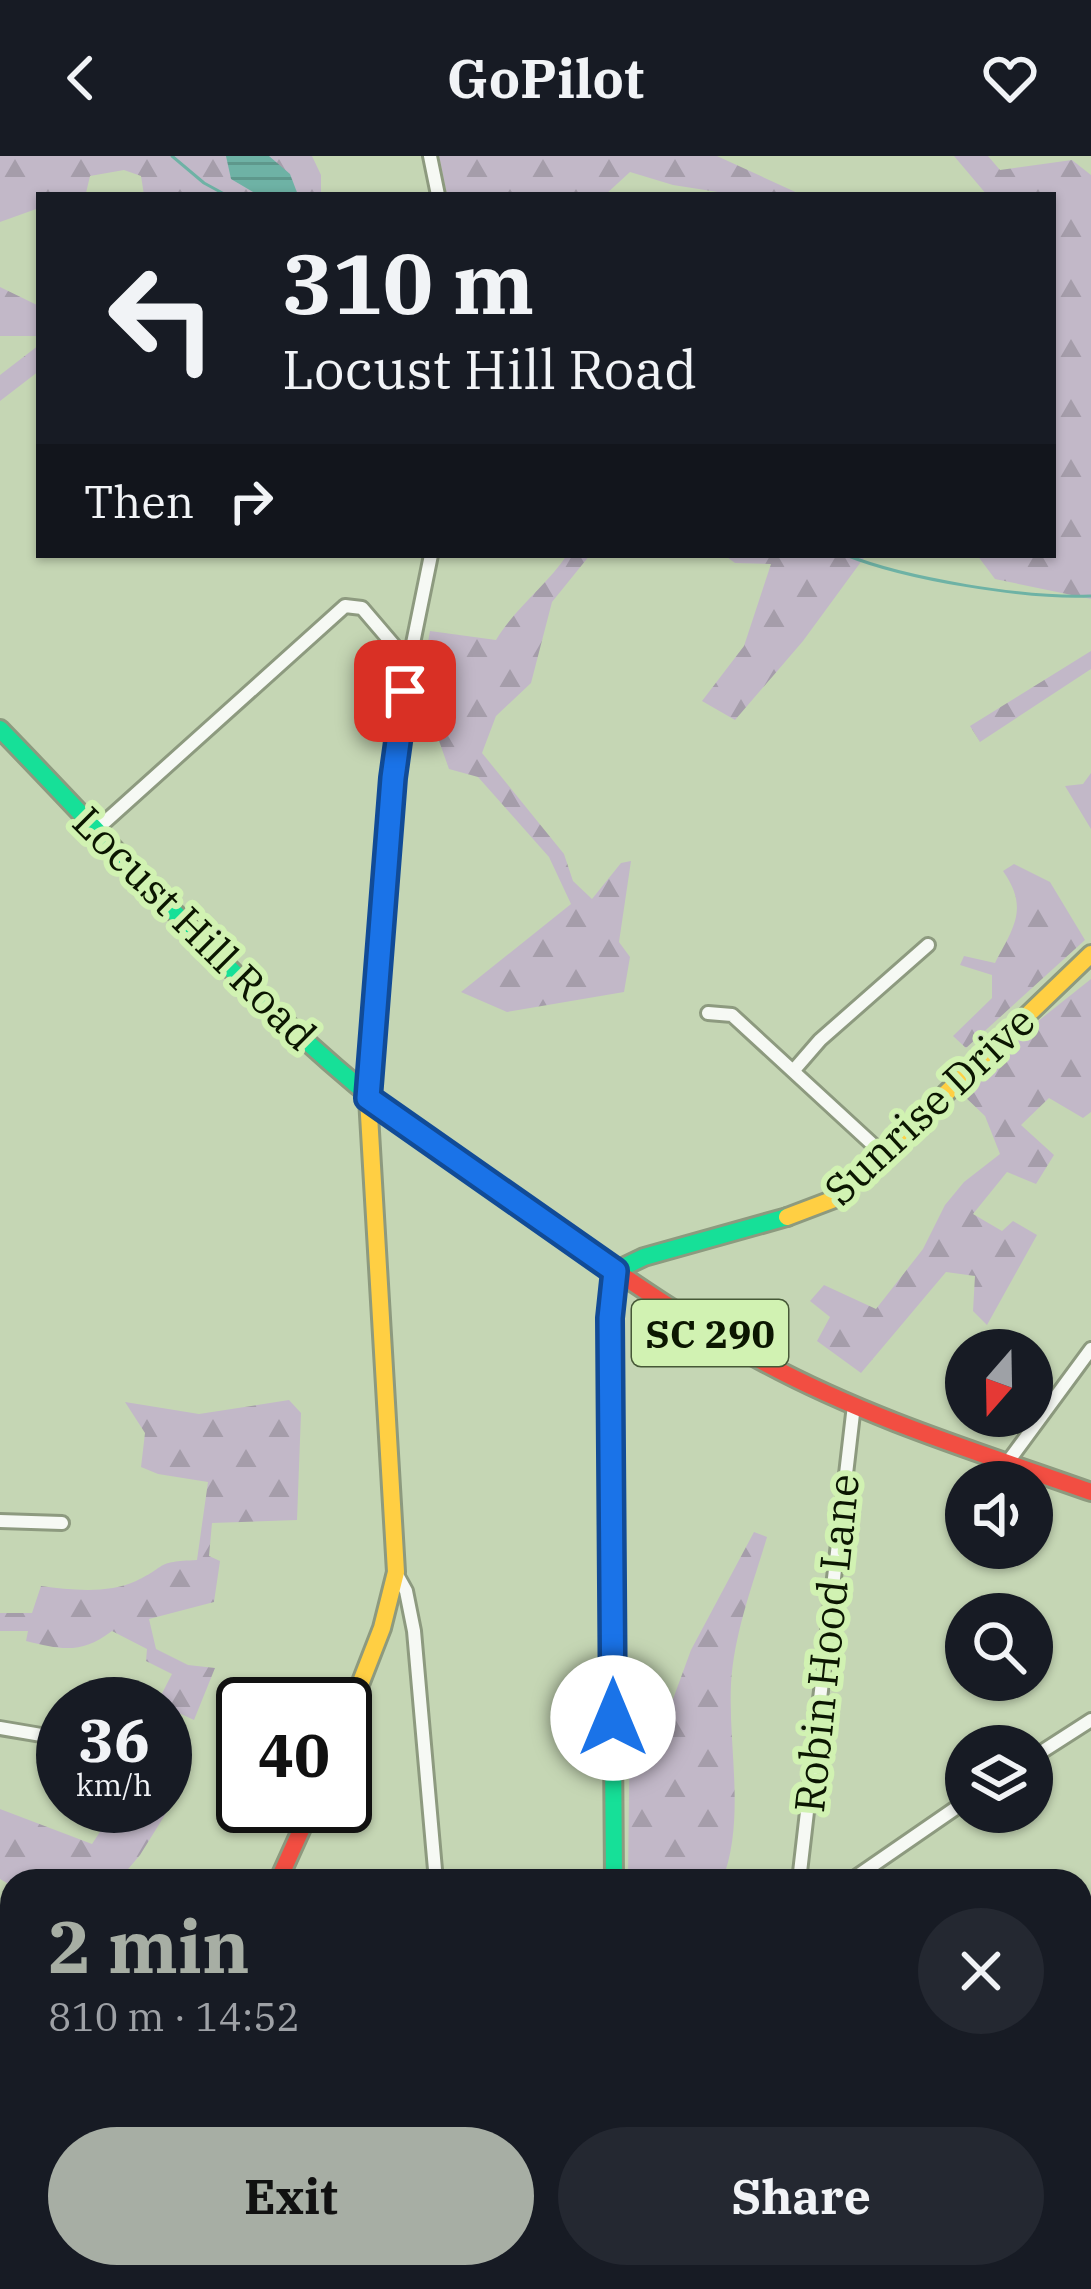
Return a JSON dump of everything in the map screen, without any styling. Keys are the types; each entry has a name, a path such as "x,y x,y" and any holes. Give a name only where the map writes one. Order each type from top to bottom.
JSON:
{"street":[{"path":"430,156 437,192"},
{"path":"363,1677 396,1572 368,1098 393,778 430,558"},
{"path":"97,829 345,607 362,608 410,663"},
{"name":"Locust Hill Road","path":"0,729 293,1031 368,1098 615,1271 738,1350 854,1405 1002,1461"},
{"path":"794,1070 820,1040 928,945"},
{"name":"Sunrise Drive","path":"615,1271 644,1257 826,1205 1091,954"},
{"path":"708,1013 731,1015 883,1154"},
{"path":"614,1869 610,1318 615,1271"},
{"path":"1008,1461 1091,1349"},
{"name":"Robin Hood Lane","path":"800,1869 854,1405"},
{"name":"Locust Hill Road","path":"1053,1479 1091,1492"},
{"path":"0,1521 62,1523"},
{"path":"396,1572 406,1591 414,1631 435,1869"},
{"path":"1053,1744 1091,1720"},
{"path":"0,1728 36,1734"},
{"path":"867,1869 945,1815"},
{"path":"283,1869 300,1833"}],"green space":[{"path":"0,156 312,156 321,175 321,192 144,192 141,176 124,170 90,176 86,192 36,192 36,209 0,222"},
{"path":"439,156 717,156 795,192 718,192 630,172 608,192 446,192"},
{"path":"954,156 988,156 1000,170 1072,160 1091,175 1091,599 995,579 979,558 1056,558 1056,192 984,192"},
{"path":"0,287 36,305 36,336 0,336"},
{"path":"36,347 36,373 0,401 0,375"},
{"path":"565,558 588,558 552,602 531,683 496,716 482,753 564,854 573,881 592,899 621,863 631,861 619,942 630,957 624,992 507,1012 461,992 571,904 549,857 478,777 449,769 438,738 415,712 430,631 496,640"},
{"path":"728,558 864,558 803,641 735,720 702,701 744,646 771,564 735,563"},
{"path":"1091,651 1091,669 980,742 970,726"},
{"path":"1091,773 1091,829 1065,786 1083,784"},
{"path":"1014,864 1050,882 1085,940 966,1048 953,1036 992,998 992,975 960,965 964,956 995,963 1002,950 1017,907 1003,871"},
{"path":"1091,979 1091,1112 1083,1118 1049,1098 1021,1125 1054,1155 1036,1184 1007,1172 973,1214 1002,1231 1013,1221 1037,1235 987,1325 973,1311 975,1276 946,1272 861,1373 817,1341 830,1317 810,1301 824,1285 876,1309 923,1249 945,1205 964,1182 1000,1154 985,1116 962,1094 1003,1049"},
{"path":"289,1400 301,1413 297,1520 212,1523 209,1556 220,1561 214,1602 149,1619 156,1649 188,1665 215,1668 194,1720 192,1677 170,1677 146,1661 147,1649 112,1631 91,1644 71,1648 26,1641 28,1631 0,1631 0,1613 32,1613 41,1586 114,1588 167,1563 197,1560 208,1482 141,1467 145,1433 125,1402 199,1414"},
{"path":"754,1532 767,1537 733,1665 735,1808 726,1869 628,1869 630,1708 673,1699 691,1650"},
{"path":"0,1809 36,1823 36,1833 63,1833 92,1844 99,1833 154,1833 128,1869 0,1869"}],"water":[{"path":"226,156 269,156 290,174 297,192 253,192 231,179"}],"waterway":[{"path":"172,156 220,192"},
{"path":"854,558 967,586 1091,596"}],"traffic: fast":[{"path":"0,729 287,1023 348,1078 479,1177"},
{"path":"614,1869 610,1318 615,1271 644,1257 787,1217"}],"traffic: slow":[{"path":"787,1217 837,1198 1091,954"},
{"path":"363,1677 396,1572 368,1098"}],"traffic: jam":[{"path":"479,1177 655,1297 765,1363 885,1418 1091,1492"},
{"path":"283,1869 300,1833"}],"route":[{"path":"405,691 393,778 368,1098 615,1271 610,1318 613,1718"}]}
